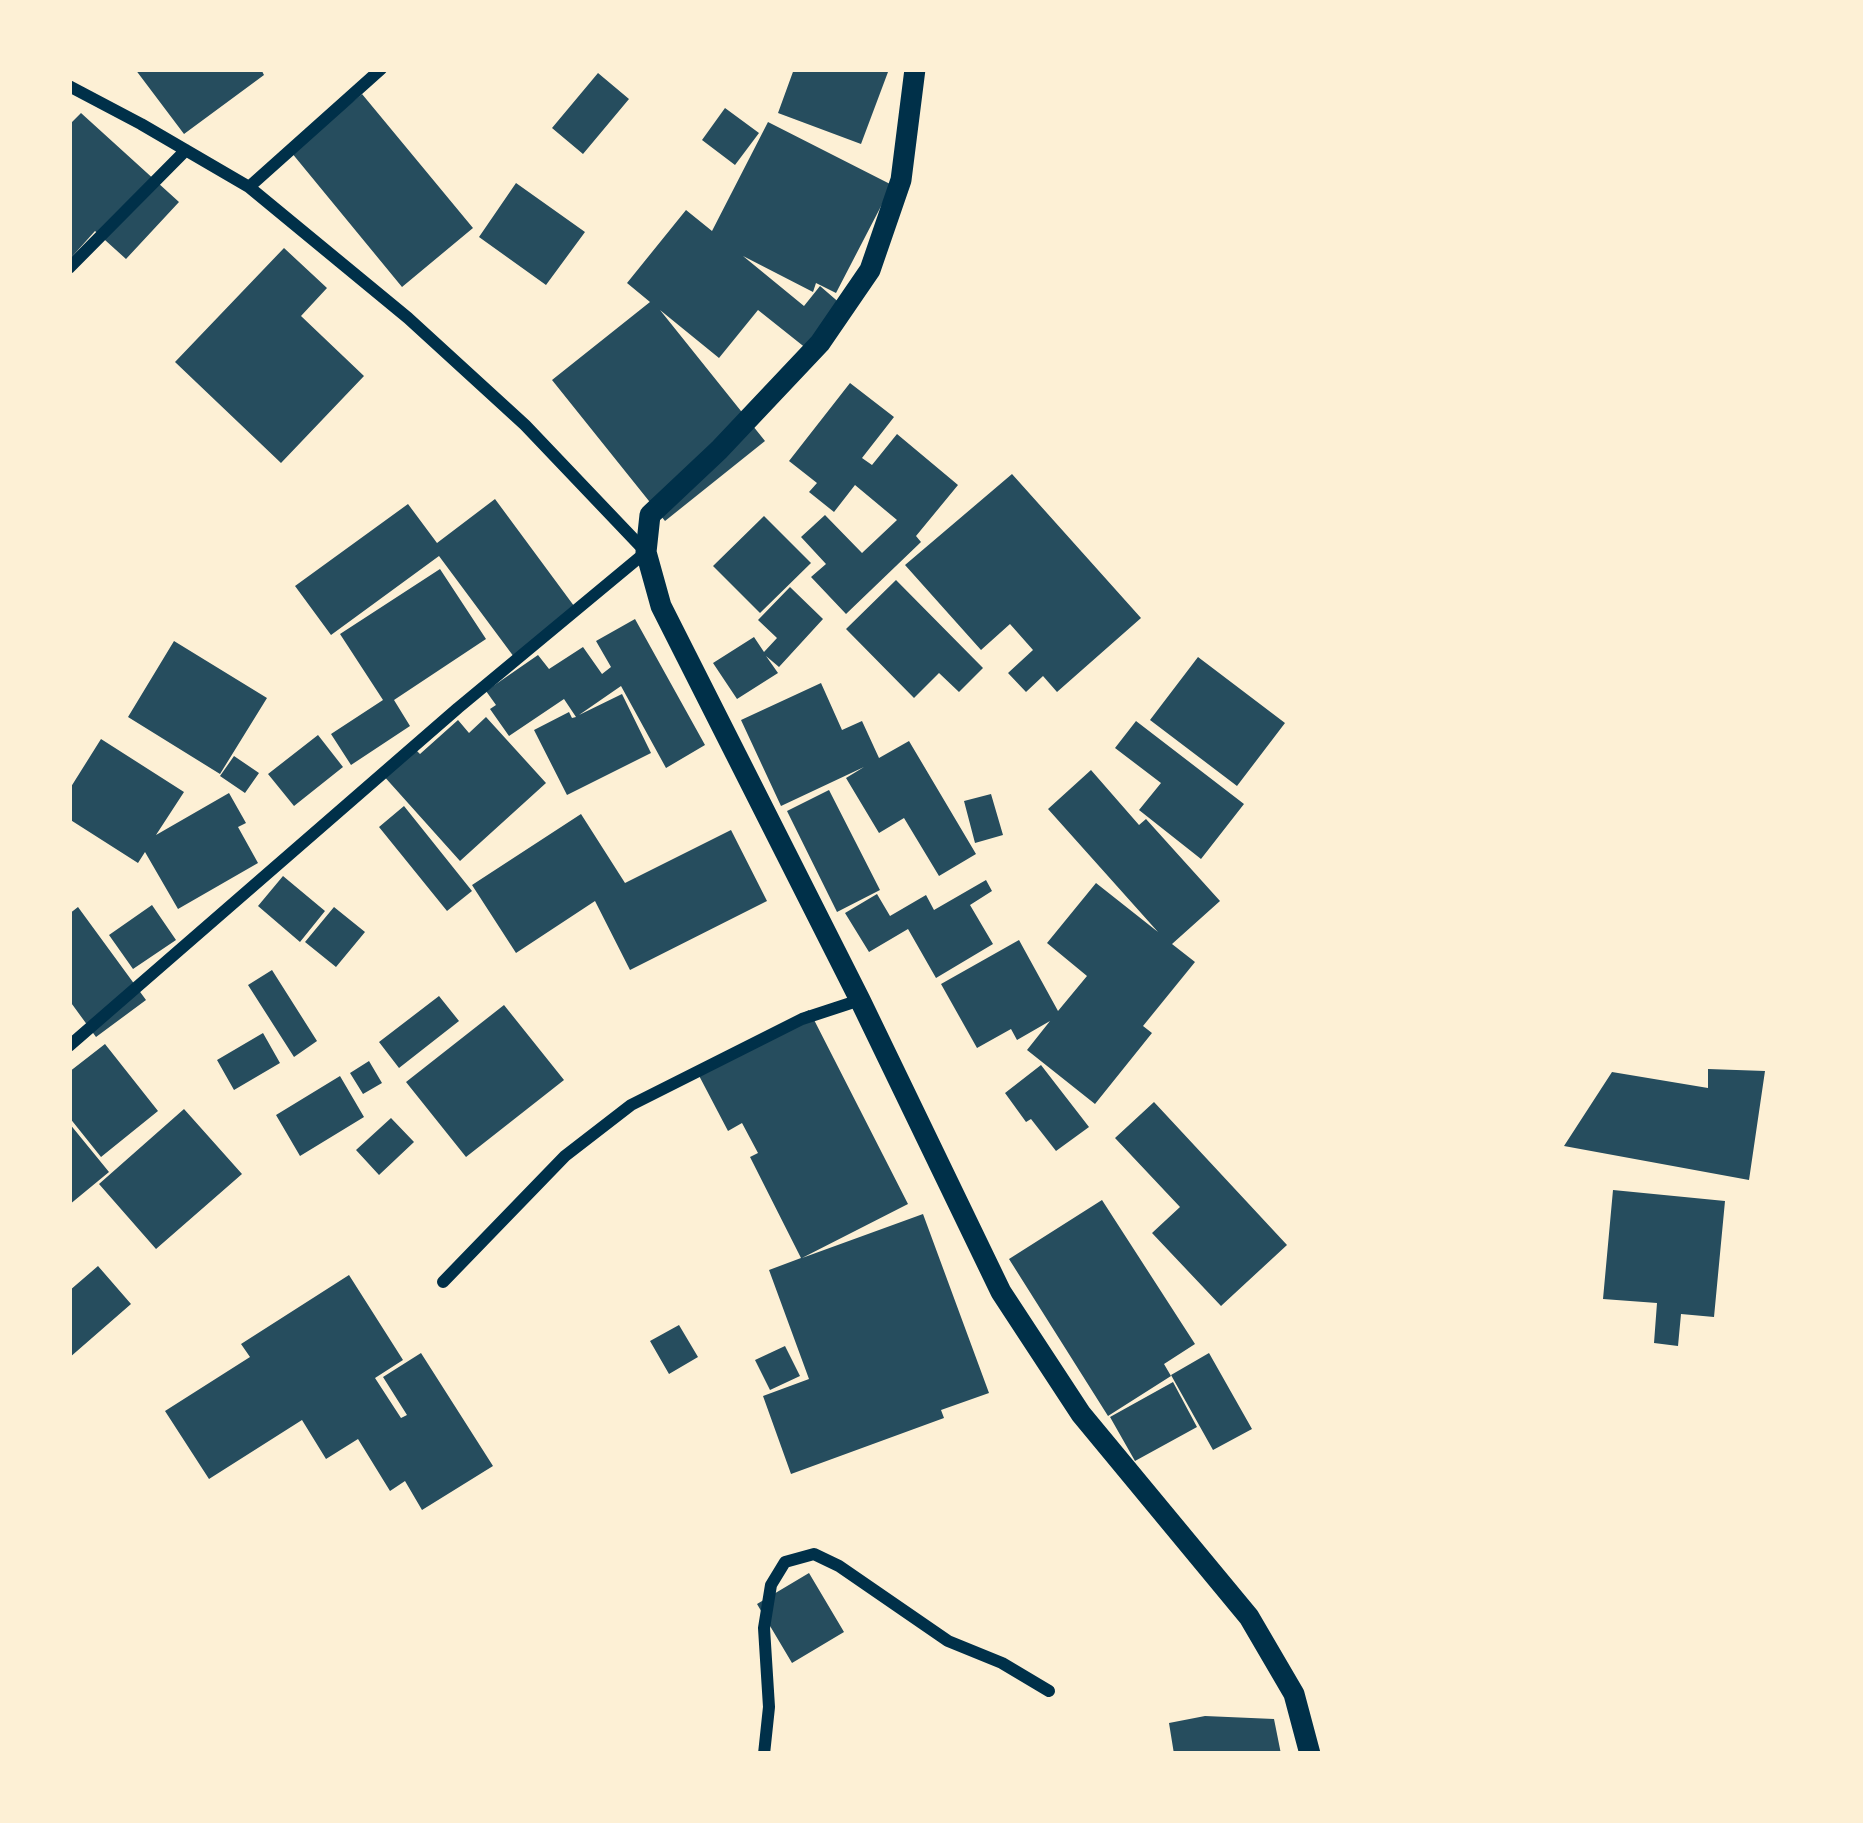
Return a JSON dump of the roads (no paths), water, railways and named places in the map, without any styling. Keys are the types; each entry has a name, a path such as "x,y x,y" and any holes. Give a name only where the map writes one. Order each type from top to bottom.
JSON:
{"street":[{"path":"249,188 381,69"},
{"path":"915,69 901,180 870,270 820,343 650,515 646,552 661,606 1001,1292 1081,1414 1249,1616 1294,1694 1310,1754"},
{"path":"69,86 249,188 408,318 508,410 646,552"},
{"path":"69,268 186,150"},
{"path":"69,1046 458,708 646,552"},
{"path":"443,1282 565,1156 632,1105 802,1019 860,1000"},
{"path":"764,1754 769,1707 764,1628 771,1585 784,1562 814,1554 948,1641 1001,1663 1049,1691"}]}
